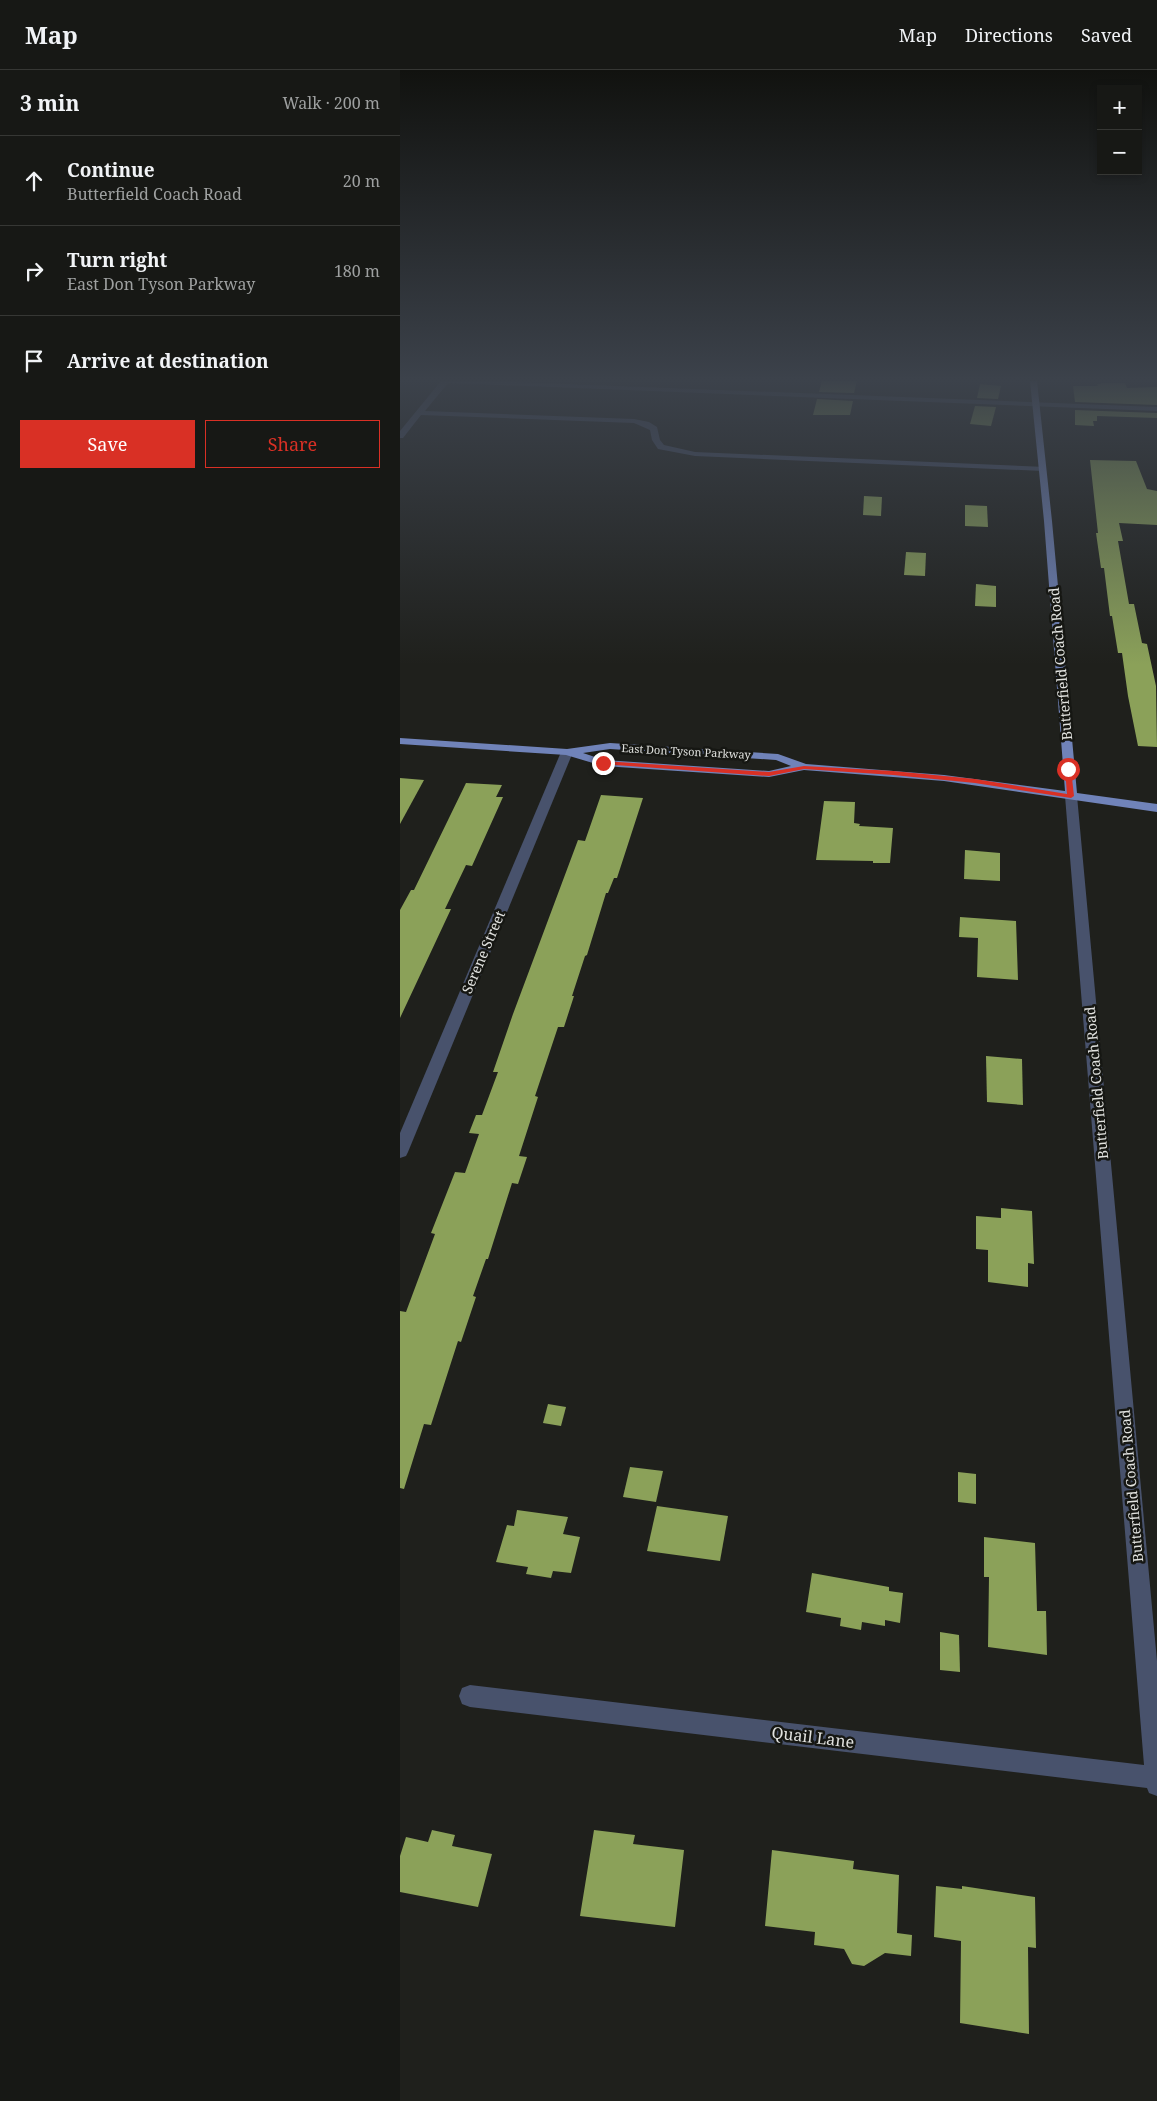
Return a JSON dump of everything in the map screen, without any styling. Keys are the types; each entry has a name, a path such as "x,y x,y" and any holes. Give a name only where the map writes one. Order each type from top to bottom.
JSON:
{"main road":[{"name":"Butterfield Coach Road","path":"1044,476 1071,796"},
{"name":"East Don Tyson Parkway","path":"400,741 567,752 610,746 778,757 804,768"},
{"name":"East Don Tyson Parkway","path":"567,752 603,763 769,774 804,768 944,778 1157,808"}],"street":[{"name":"Serene Street","path":"400,1152 567,752"},
{"name":"Butterfield Coach Road","path":"1071,796 1157,1785"},
{"name":"Quail Lane","path":"470,1696 1156,1778"}],"building":[{"path":"1092,476 1142,476 1147,489 1157,491 1157,525 1119,523 1123,541 1118,541 1129,604 1134,604 1142,643 1147,644 1156,686 1157,747 1138,746 1122,653 1118,653 1112,616 1110,616 1104,568 1101,568 1096,533 1098,533"},
{"path":"864,496 882,497 881,516 863,515"},
{"path":"965,505 987,506 988,527 965,526"},
{"path":"906,552 926,553 925,576 904,575"},
{"path":"976,584 996,586 996,607 975,606"},
{"path":"400,778 424,780 400,824"},
{"path":"466,783 502,785 496,797 503,797 472,866 466,865 445,909 451,909 400,1018 400,910 411,890 414,890"},
{"path":"601,795 643,798 617,878 614,878 608,893 606,893 572,996 574,996 564,1027 558,1027 535,1096 538,1097 519,1156 527,1157 518,1184 512,1183 488,1259 486,1259 473,1296 476,1297 461,1342 458,1341 431,1425 424,1424 404,1489 400,1488 400,1311 406,1312 435,1234 431,1233 455,1172 465,1173 479,1134 469,1133 476,1115 482,1115 498,1072 493,1072 513,1014 578,840 585,841"},
{"path":"824,801 855,802 854,823 860,824 859,826 893,828 890,863 816,860"},
{"path":"965,850 1000,853 1000,881 964,879"},
{"path":"960,917 1016,921 1018,980 977,977 978,938 959,937"},
{"path":"986,1056 1022,1059 1023,1105 987,1102"},
{"path":"1001,1208 1032,1211 1034,1264 1028,1263 1028,1287 988,1282 988,1250 976,1249 976,1216 1001,1218"},
{"path":"548,1404 566,1407 561,1426 543,1423"},
{"path":"630,1467 663,1471 656,1502 623,1497"},
{"path":"958,1472 976,1474 976,1504 958,1502"},
{"path":"657,1506 728,1516 720,1561 647,1551"},
{"path":"517,1510 568,1517 563,1534 580,1537 571,1573 553,1571 551,1578 526,1574 528,1567 496,1562 507,1525 514,1526"},
{"path":"984,1537 1035,1543 1037,1611 1046,1611 1047,1655 988,1647 989,1577 984,1577"},
{"path":"812,1573 889,1587 889,1591 903,1593 900,1623 885,1620 885,1626 862,1622 861,1630 840,1626 841,1618 806,1612"},
{"path":"940,1632 959,1635 960,1672 940,1670"},
{"path":"432,1830 455,1835 452,1846 492,1854 478,1907 400,1892 400,1856 406,1837 428,1842"},
{"path":"594,1830 635,1835 633,1844 684,1850 675,1927 580,1916"},
{"path":"772,1850 854,1861 853,1869 899,1875 897,1933 912,1935 911,1956 885,1953 864,1966 852,1964 844,1949 814,1945 815,1932 765,1926"},
{"path":"936,1886 962,1889 962,1886 1035,1897 1036,1948 1028,1947 1029,2034 960,2023 961,1941 934,1937"}],"route":[{"path":"603,763 769,774 804,768 893,773 975,781 1071,796 1068,769"}]}
